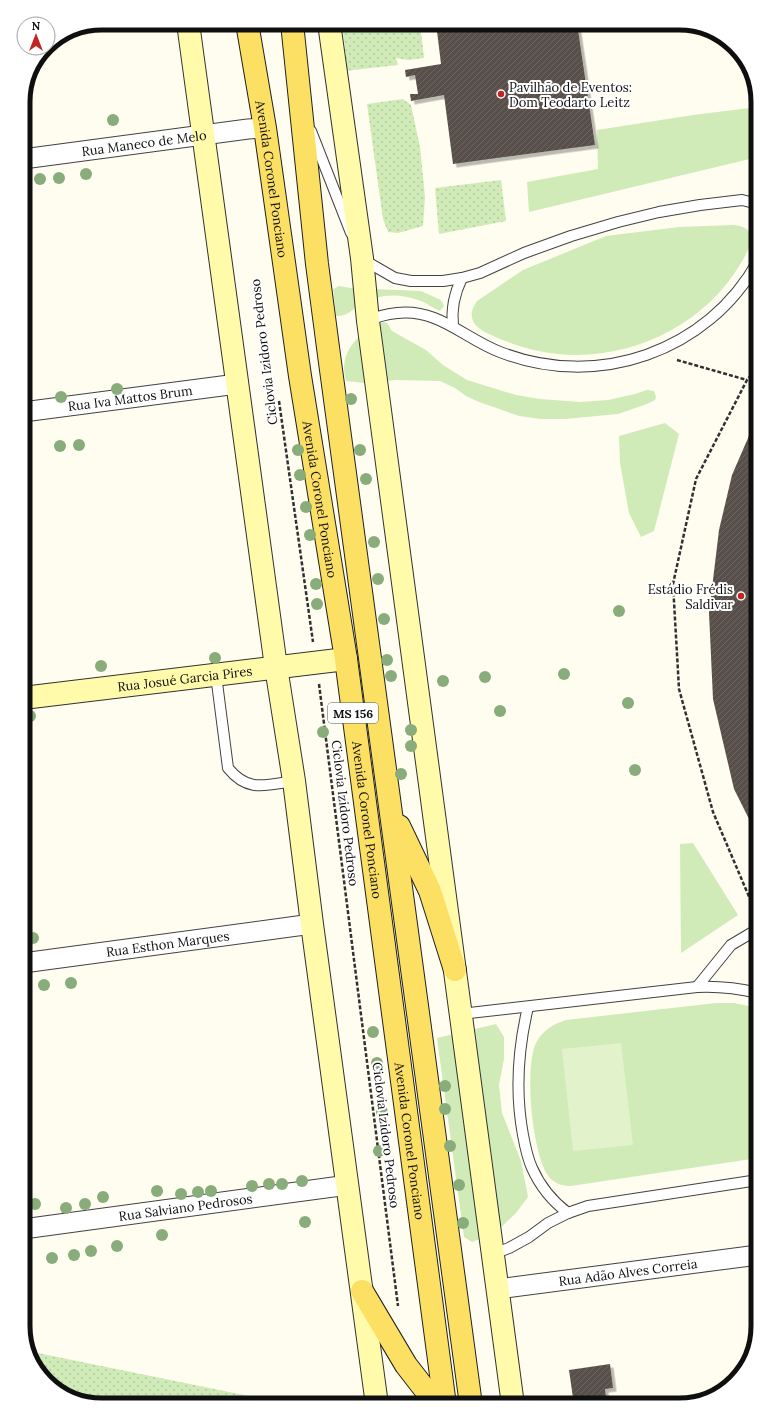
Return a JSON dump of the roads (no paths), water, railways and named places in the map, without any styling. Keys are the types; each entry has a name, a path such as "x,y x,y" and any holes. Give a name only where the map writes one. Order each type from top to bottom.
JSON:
{"main road":[{"path":"189,30 276,668 294,781 376,1398"},
{"name":"Avenida Coronel Ponciano","path":"248,30 265,128 300,376 346,659 444,1398"},
{"path":"293,30 317,264 470,1398"},
{"path":"330,30 362,258 368,321 512,1398"},
{"name":"Rua Josué Garcia Pires","path":"30,697 346,659"},
{"path":"390,809 430,891 455,970"},
{"path":"362,1291 406,1365 432,1398"}],"street":[{"name":"Rua Maneco de Melo","path":"30,158 265,128"},
{"name":"Rua Iva Mattos Brum","path":"30,411 237,384"},
{"name":"Rua Esthon Marques","path":"30,961 312,924"},
{"name":"Rua Salviano Pedrosos","path":"30,1228 348,1185"},
{"name":"Rua Adão Alves Correia","path":"497,1289 751,1255"}],"lane":[{"path":"300,104 343,215 362,258 395,278 427,282 462,278 480,273 524,253 571,236 618,222 659,212 700,205 742,200 751,202"},
{"path":"368,321 388,314 405,312 422,314 438,318 475,340 499,352 524,360 550,365 576,367 602,366 628,361 653,353 682,339 718,312 736,293 751,273"},
{"path":"453,326 453,299 462,278"},
{"path":"216,674 228,768 234,776 245,783 258,786 294,781"},
{"path":"697,987 731,945 751,933"},
{"path":"461,1014 697,987 731,988 751,992"},
{"path":"528,1007 522,1034 519,1062 518,1089 520,1121 530,1162 540,1183 550,1196 568,1213"},
{"path":"493,1254 509,1248 548,1223 568,1213 588,1206 751,1181"}],"place":[{"name":"Pavilhão de Eventos: Dom Teodarto Leitz","path":"501,94"},
{"name":"Estádio Frédis Saldivar","path":"741,596"}]}
